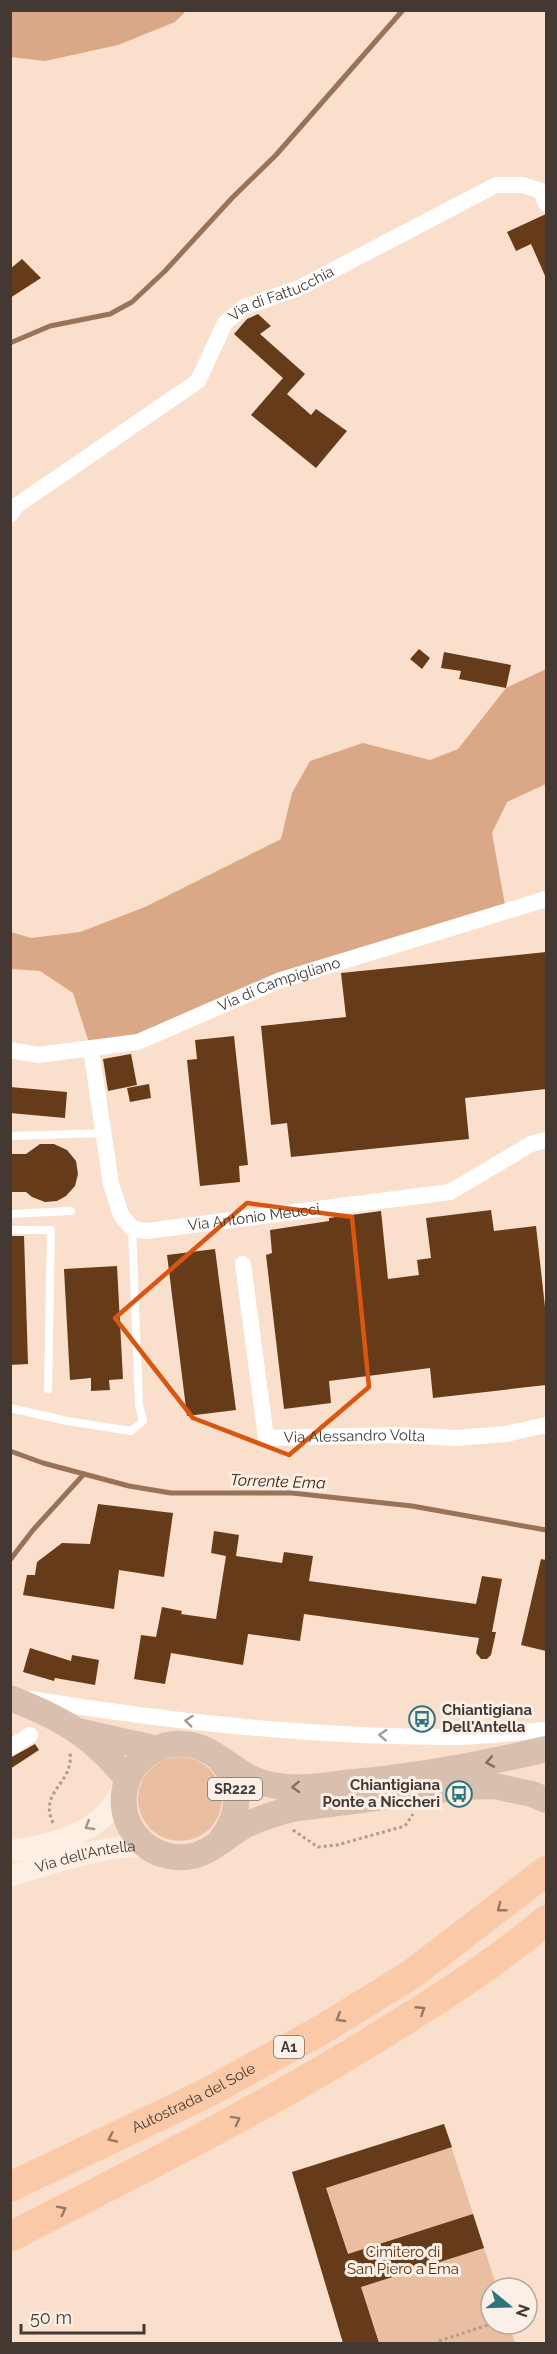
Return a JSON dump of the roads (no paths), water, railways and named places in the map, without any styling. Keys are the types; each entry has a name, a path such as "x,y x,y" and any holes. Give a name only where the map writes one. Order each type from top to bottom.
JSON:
{"highway":[{"name":"Autostrada del Sole","path":"10,2187 203,2095 323,2029 412,1974 546,1871"},
{"name":"A1","path":"10,2237 223,2127 342,2060 457,1987 546,1920"}],"main road":[{"name":"SR222","path":"10,1697 45,1712 74,1740 118,1767 127,1781"},
{"name":"SR222","path":"74,1740 158,1749 177,1744 199,1747 221,1757 233,1767 260,1782 288,1788 386,1779 497,1761 546,1749"},
{"name":"SR222","path":"199,1747 222,1762 235,1786 237,1801 235,1813 220,1841"},
{"path":"158,1749 140,1760 127,1781 123,1802 130,1827 139,1840 160,1854"},
{"name":"Via dell'Antella","path":"11,1850 60,1839 87,1828 105,1815 127,1781"},
{"name":"SR222","path":"160,1854 190,1857 205,1852 245,1826 267,1816 322,1805 494,1786 532,1794 546,1800"},
{"name":"Via dell'Antella","path":"10,1876 68,1858 109,1850 144,1847 160,1854"}],"street":[{"name":"Via di Fattucchia","path":"10,515 16,506 198,381 225,323 244,307 299,288 496,185 523,185 545,193"},
{"name":"Via di Campigliano","path":"10,1050 38,1055 138,1042 278,981 546,899"},
{"path":"91,1049 111,1184 121,1215 132,1228"},
{"name":"Via Antonio Meucci","path":"132,1228 146,1231 450,1192 531,1144 546,1140"},
{"name":"Via Alessandro Volta","path":"243,1264 266,1437 397,1435 455,1438 506,1434 546,1425"},
{"path":"10,1697 126,1715 230,1726 391,1736 454,1737 546,1731"},
{"path":"199,1747 209,1732 230,1726"},
{"path":"10,1748 30,1734"}],"lane":[{"path":"10,1137 103,1133"},
{"path":"10,1214 71,1211"},
{"path":"10,1408 67,1421 131,1431 143,1421 139,1405 132,1228"},
{"path":"10,1230 51,1230 48,1389"}],"waterway":[{"path":"10,343 50,326 110,314 132,302 165,271 232,198 276,155 403,10"},
{"name":"Torrente Ema","path":"10,1451 43,1463 129,1486 171,1493 292,1493 412,1506 546,1530"},
{"path":"10,1560 33,1530 84,1474"}],"place":[{"name":"Chiantigiana Dell'Antella","path":"422,1719"},
{"name":"Chiantigiana Ponte a Niccheri","path":"459,1794"}],"park label":[{"name":"Cimitero di San Piero a Ema","path":"403,2260"}]}
